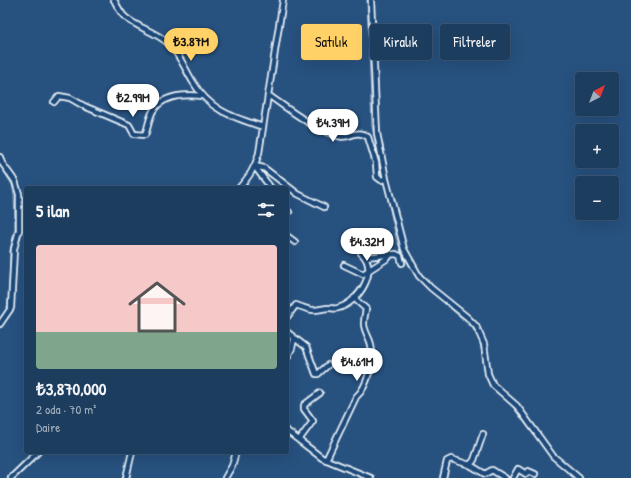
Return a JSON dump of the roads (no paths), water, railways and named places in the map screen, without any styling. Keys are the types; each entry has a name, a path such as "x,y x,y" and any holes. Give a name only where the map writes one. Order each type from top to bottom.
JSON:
{"street":[{"path":"114,0 124,16 151,30 171,46 193,83 203,96 220,111 263,127"},
{"path":"240,186 255,166 263,127 283,0"},
{"path":"371,0 377,133 384,179 400,235 411,263 419,276 431,288 476,326 484,344 488,374 493,385 517,406 553,456 579,478"},
{"path":"54,102 59,96 70,98 84,106 129,125 134,134 139,136 145,135 153,111 169,98 179,95 203,96"},
{"path":"268,95 310,124 340,137 359,133 368,137 376,163 377,177 384,179"},
{"path":"0,157 2,163 15,181 19,194 19,230 14,249 11,308 0,324"},
{"path":"255,166 269,186"},
{"path":"255,166 264,168 288,186"},
{"path":"289,187 298,194 324,207"},
{"path":"289,238 295,242"},
{"path":"289,314 296,305 312,310 336,309 340,308 354,298 368,279 369,271 365,257 361,253 361,247"},
{"path":"365,257 391,254 400,256 402,263"},
{"path":"344,265 363,274 388,258 391,254"},
{"path":"326,460 356,397 361,392 371,364 372,346 364,325 366,309 354,298"},
{"path":"289,334 306,347 316,374 323,371 328,365"},
{"path":"289,354 294,339"},
{"path":"299,440 313,421 304,409 304,405 320,393"},
{"path":"289,432 322,458 371,478"},
{"path":"470,465 474,460 483,434"},
{"path":"11,478 36,454"},
{"path":"126,478 132,454"},
{"path":"226,478 235,454"},
{"path":"443,478 447,461 451,459 470,465 485,474 492,470 505,478"},
{"path":"513,478 518,469 526,474 528,471 535,474"}],"waterway":[{"path":"367,0 372,126 383,178"},
{"path":"0,165 12,185 14,194 15,228 10,250 9,294"},
{"path":"384,181 396,238 403,256 415,274"},
{"path":"419,280 472,328 479,339 485,366"},
{"path":"0,320 7,308 9,298"},
{"path":"486,375 492,389 509,402 551,458 574,478"}]}
